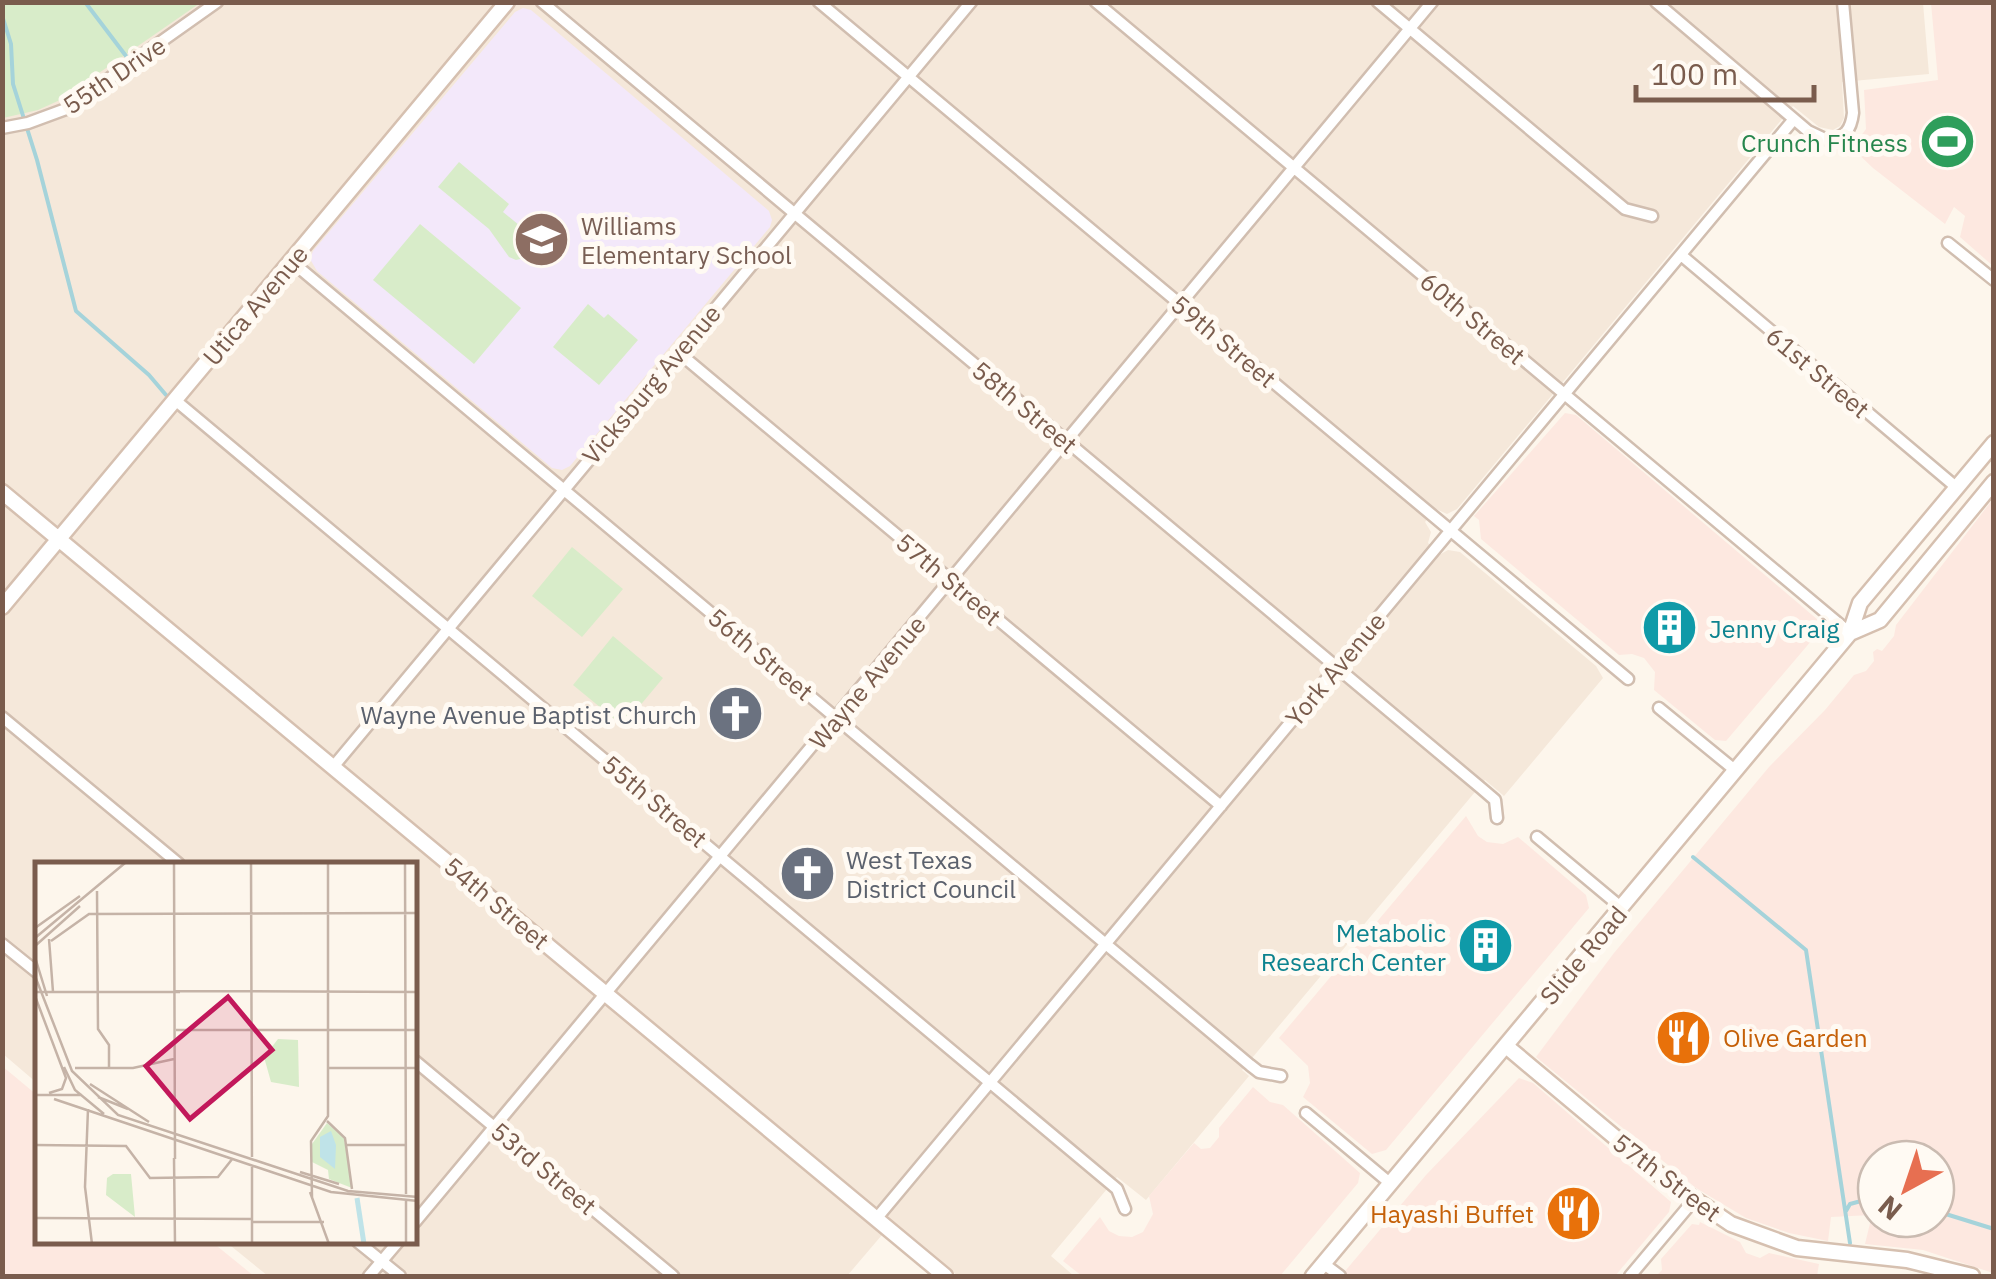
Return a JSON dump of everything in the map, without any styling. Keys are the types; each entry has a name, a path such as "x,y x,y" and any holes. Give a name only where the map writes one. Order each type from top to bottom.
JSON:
{"street":[{"name":"55th Drive","path":"2,128 66,109 217,2"},
{"name":"Utica Avenue","path":"2,606 507,2"},
{"name":"58th Street","path":"542,2 1495,800 1498,818"},
{"name":"59th Street","path":"819,2 1628,680"},
{"name":"Vicksburg Avenue","path":"333,767 972,2"},
{"name":"60th Street","path":"1096,2 1850,633"},
{"path":"1378,2 1625,209 1652,216"},
{"name":"Wayne Avenue","path":"418,1218 1432,2"},
{"path":"1656,2 1794,119 1818,138 1827,140 1846,134 1853,112 1844,2"},
{"name":"York Avenue","path":"876,1219 1794,119"},
{"path":"1948,243 1994,280"},
{"name":"61st Street","path":"1681,255 1956,488"},
{"name":"56th Street","path":"291,261 1259,1072 1281,1076"},
{"name":"57th Street","path":"678,352 1221,806"},
{"name":"55th Street","path":"175,400 1117,1188 1125,1209"},
{"name":"Slide Road","path":"1314,1276 1850,633 1860,603 1994,443"},
{"name":"Slide Road","path":"1850,633 1880,620 1994,482"},
{"name":"54th Street","path":"2,492 945,1276"},
{"path":"1659,708 1736,771"},
{"path":"2,716 177,862"},
{"path":"1537,837 1622,908"},
{"path":"2,944 35,971"},
{"name":"57th Street","path":"1506,1046 1693,1201 1731,1224 1785,1246 1907,1260 1972,1276"},
{"name":"53rd Street","path":"418,1063 673,1276"},
{"path":"1306,1113 1390,1184"},
{"path":"1630,1276 1693,1201"},
{"path":"361,1244 400,1276"},
{"path":"369,1276 396,1244"},
{"path":"1324,1264 1340,1276"}],"shaded area":[{"path":"3,3 1923,3 1929,74 1842,82 1844,118 1833,130 1819,127 1793,106 1457,509 1447,514 1436,509 1425,522 1431,532 1428,543 1441,554 1448,550 1460,552 1596,666 1603,678 1504,796 1485,780 1242,1070 1249,1076 1146,1200 1117,1177 1051,1256 1074,1276 958,1276 893,1222 847,1276 268,1276 228,1244 418,1244 418,862 35,862 35,1081 3,1054"},
{"path":"1931,3 1993,3 1993,266 1960,237 1965,216 1954,207 1945,224 1852,148 1866,129 1864,90 1938,80"},
{"name":"Williams Elementary School","path":"531,10 769,211 772,220 570,466 562,470 552,468 317,271 310,259 515,12"},
{"path":"1565,413 1576,415 1818,620 1820,628 1812,640 1726,741 1715,740 1654,690 1655,672 1644,658 1619,655 1481,539 1479,520 1474,516"},
{"path":"1993,499 1993,1273 1923,1250 1865,1244 1866,1239 1956,1239 1956,1139 1856,1139 1856,1216 1831,1217 1828,1241 1746,1218 1696,1188 1536,1057 1614,953 1769,767 1854,675 1866,671 1874,661 1873,652 1882,651 1894,636 1896,625"},
{"path":"1466,816 1478,836 1487,842 1503,844 1518,837 1586,895 1589,908 1386,1150 1372,1154 1303,1097 1310,1083 1308,1066 1279,1038"},
{"path":"2,1066 35,1093 35,1244 214,1244 254,1276 3,1276"},
{"path":"1519,1078 1533,1083 1671,1202 1669,1212 1615,1276 1341,1276 1426,1175"},
{"path":"1253,1087 1270,1102 1283,1105 1360,1173 1358,1183 1280,1276 1082,1276 1063,1261 1100,1217 1109,1231 1119,1236 1132,1237 1143,1232 1153,1214 1149,1196 1194,1143 1201,1149 1210,1148 1219,1137 1219,1128"},
{"path":"1700,1222 1740,1242 1746,1253 1760,1258 1769,1253 1819,1264 1817,1276 1656,1276 1662,1270 1661,1259 1692,1224"}],"green space":[{"path":"2,3 200,3 60,100 3,118"},
{"path":"459,162 509,204 503,212 536,239 525,258 509,257 489,229 438,187"},
{"path":"420,224 521,308 474,364 373,280"},
{"path":"588,304 604,318 608,314 638,340 599,385 553,347"},
{"path":"572,547 623,589 582,637 532,596"},
{"path":"613,636 663,678 623,726 573,685"}],"waterway":[{"path":"85,2 126,56"},
{"path":"2,15 11,44 13,84 76,311 149,375 166,395"},
{"path":"1693,857 1806,950 1850,1243"},
{"path":"1846,1211 1856,1202"},
{"path":"1956,1217 1994,1229"}],"place":[{"name":"Crunch Fitness","path":"1947,142"},
{"name":"Williams Elementary School","path":"542,239"},
{"name":"Jenny Craig","path":"1670,628"},
{"name":"Wayne Avenue Baptist Church","path":"736,714"},
{"name":"West Texas District Council","path":"807,873"},
{"name":"Metabolic Research Center","path":"1485,946"},
{"name":"Olive Garden","path":"1684,1037"},
{"name":"Hayashi Buffet","path":"1573,1213"}]}
